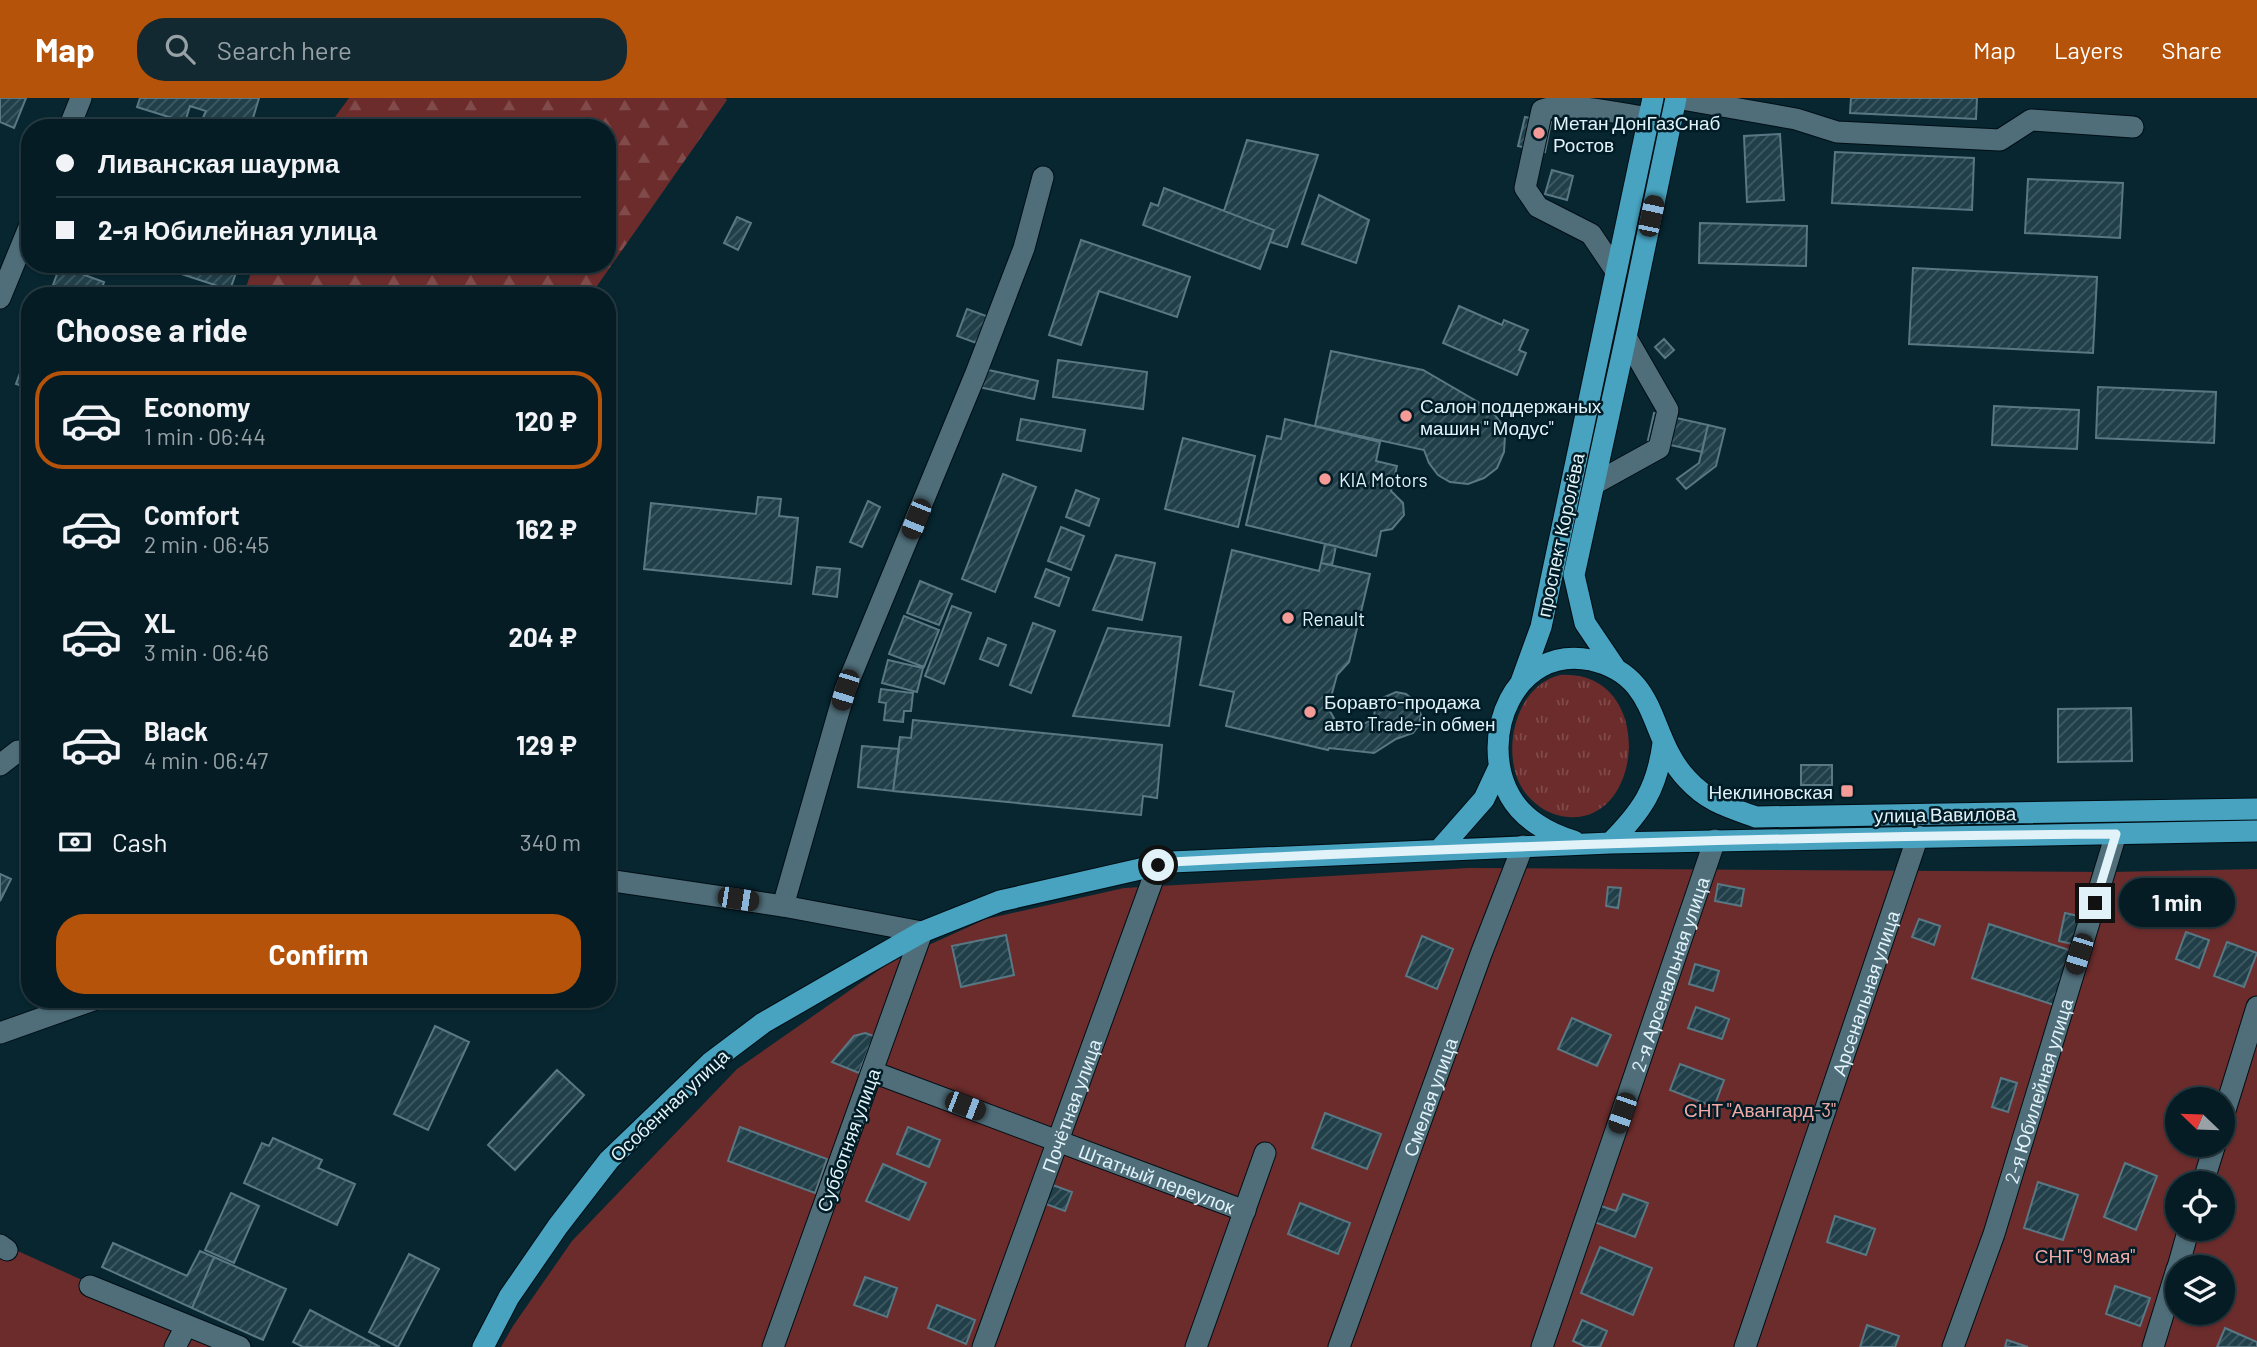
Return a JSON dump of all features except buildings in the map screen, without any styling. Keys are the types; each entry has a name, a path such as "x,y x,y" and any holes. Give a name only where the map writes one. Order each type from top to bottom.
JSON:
{"main road":[{"name":"проспект Королёва","path":"1616,669 1585,623 1574,575 1676,98"},
{"name":"проспект Королёва","path":"1521,682 1541,627 1651,108"},
{"name":"улица Вавилова","path":"1583,844 1543,829 1525,815 1510,796 1499,767 1499,736 1506,705 1521,682 1547,663 1569,657 1616,669 1638,686 1655,716 1663,743 1686,779 1714,803 1756,817 2257,809"},
{"path":"1610,843 1635,818 1651,791 1660,766 1663,743"},
{"name":"улица Вавилова","path":"1440,849 1484,799 1499,767"},
{"name":"улица Вавилова","path":"922,933 1000,901 1171,862 1440,849 1715,840 2257,831"},
{"name":"Особенная улица","path":"483,1347 509,1297 558,1226 609,1160 663,1106 710,1063 763,1023 922,933"}],"street":[{"path":"73,119 81,98"},
{"path":"1676,98 1796,118 1837,132 2000,140 2031,120 2133,127"},
{"path":"1616,271 1591,234 1538,207 1525,188 1542,110 1553,106 1651,108"},
{"path":"783,906 845,690 976,373 1024,248 1043,177"},
{"path":"0,298 21,247"},
{"path":"1594,484 1659,448 1668,410 1626,337"},
{"path":"0,765 18,751"},
{"name":"2-я Юбилейная улица","path":"1953,1347 1994,1234 2116,834"},
{"name":"Арсенальная улица","path":"1745,1347 1918,836"},
{"name":"2-я Арсенальная улица","path":"1542,1347 1715,840"},
{"name":"Смелая улица","path":"1339,1347 1481,954 1523,846"},
{"name":"Почётная улица","path":"983,1347 1158,865"},
{"path":"616,881 783,906 922,933"},
{"name":"Субботняя улица","path":"773,1347 922,933"},
{"path":"2232,1087 2257,1007"},
{"path":"0,1032 70,1008"},
{"name":"Штатный переулок","path":"873,1072 1245,1211"},
{"path":"1196,1347 1265,1153"},
{"path":"90,1286 240,1347"},
{"path":"2153,1347 2165,1308"},
{"path":"175,1347 186,1326"}],"green space":[{"path":"349,98 727,100 616,259 616,119 334,119"},
{"path":"251,273 606,273 596,287 246,287"},
{"path":"1560,675 1591,680 1613,696 1625,719 1629,746 1625,774 1613,797 1594,813 1568,817 1551,813 1531,799 1518,780 1513,763 1512,745 1521,709 1531,693 1544,682"},
{"name":"СНТ \"Авангард-3\"","path":"1468,868 2110,872 2257,869 2257,995 2249,1022 2257,1025 2257,1347 501,1347 572,1241 737,1069 889,963 986,919 1124,888"},
{"path":"0,1243 231,1347 0,1347"}],"place":[{"name":"Метан ДонГазСнаб Ростов","path":"1539,133"},
{"name":"Салон поддержаных машин \" Модус\"","path":"1406,416"},
{"name":"KIA Motors","path":"1325,479"},
{"name":"Renault","path":"1288,618"},
{"name":"Боравто-продажа авто Trade-in обмен","path":"1310,712"},
{"name":"Неклиновская","path":"1847,791"}],"route":[{"path":"1158,865 1171,862 1342,853 1637,842 2116,834 2095,903"}],"park label":[{"name":"СНТ \"9 мая\"","path":"2085,1255"}]}
